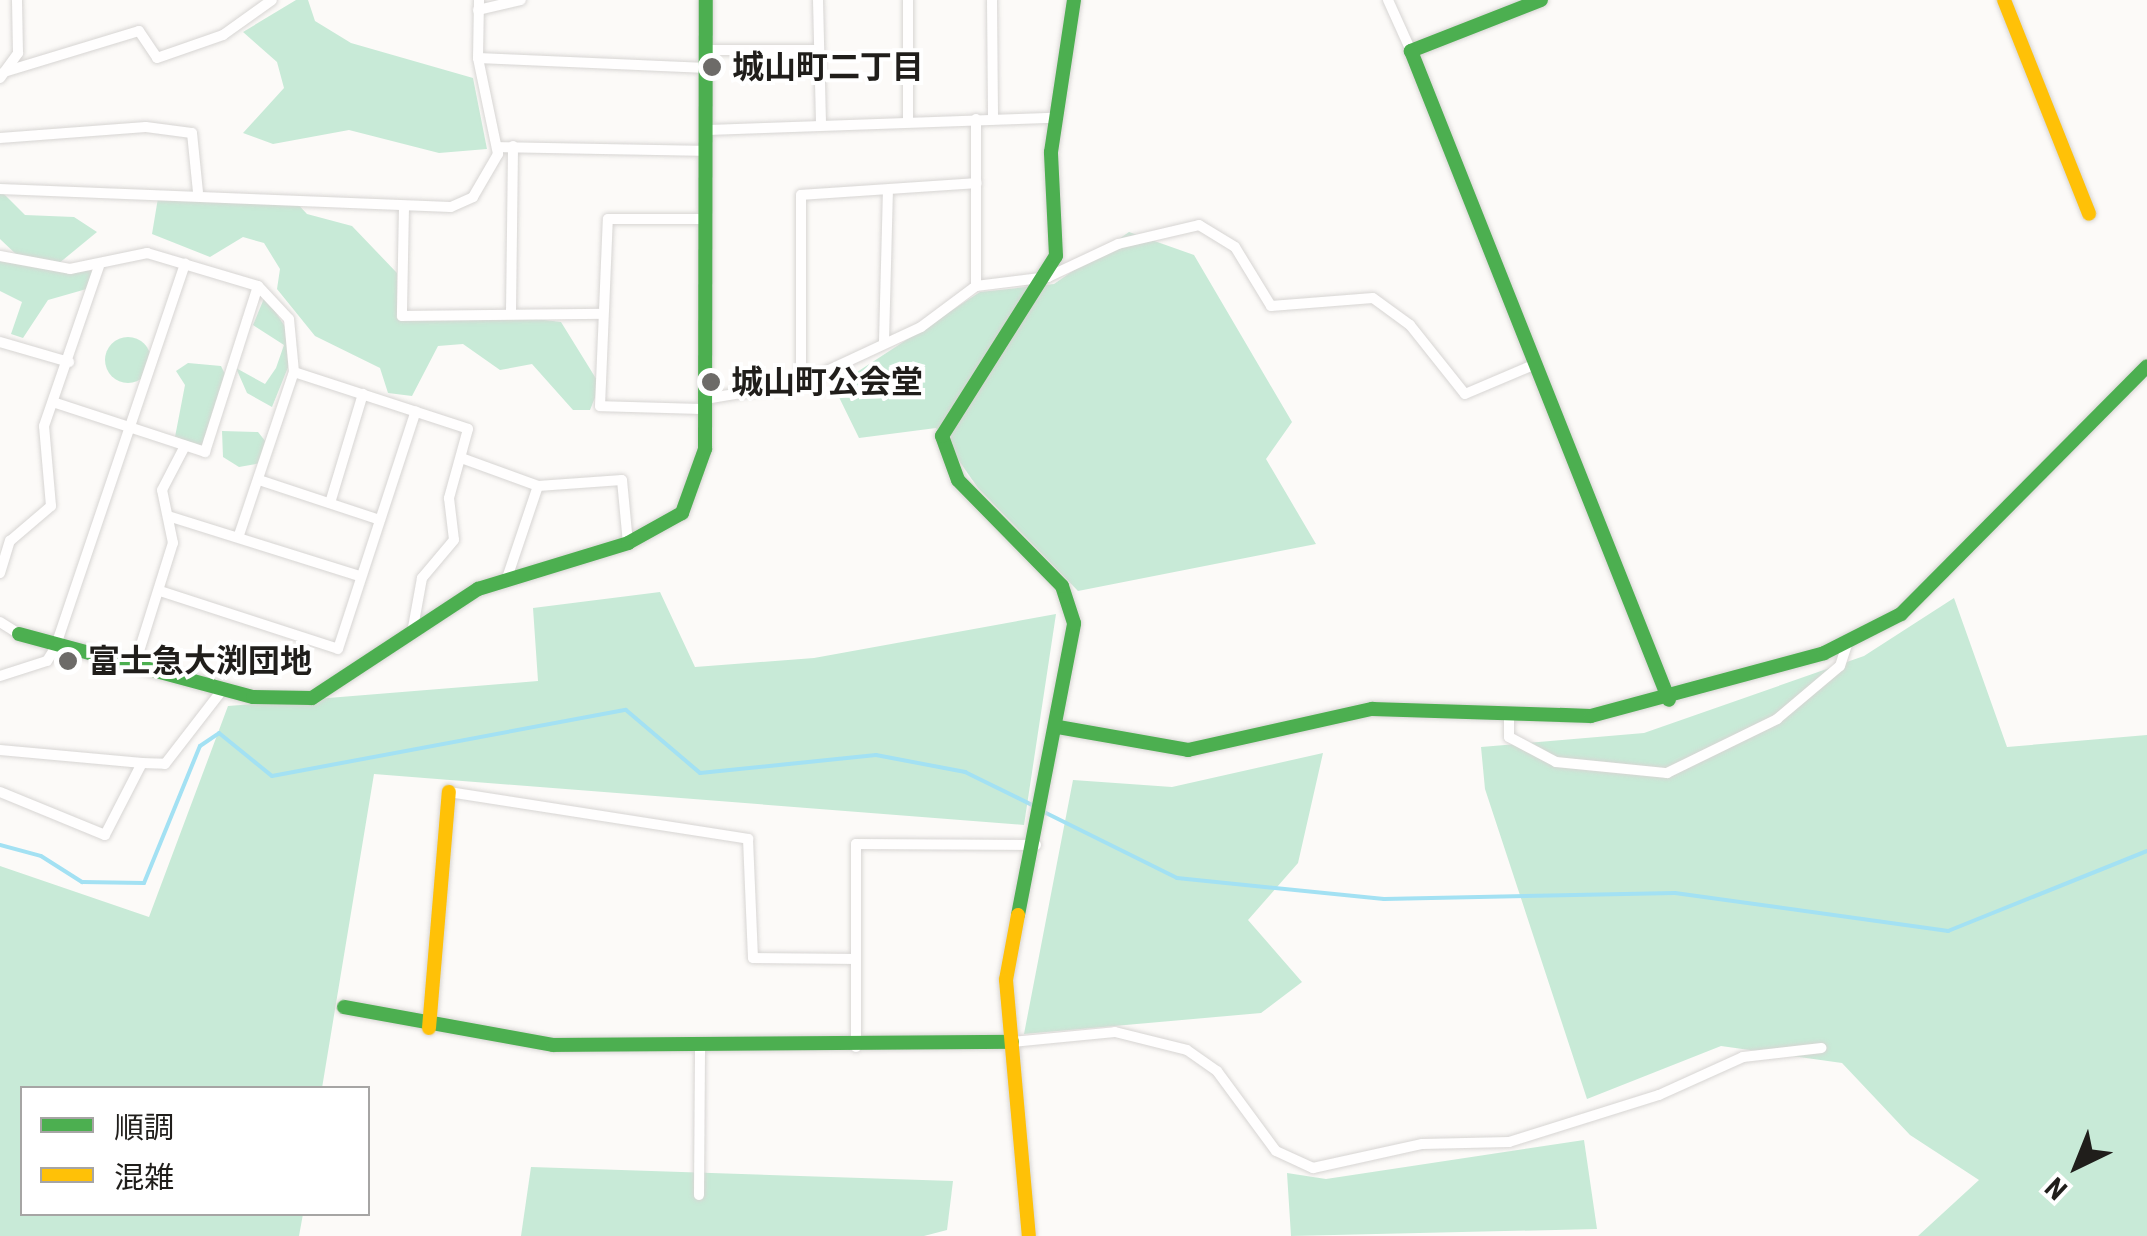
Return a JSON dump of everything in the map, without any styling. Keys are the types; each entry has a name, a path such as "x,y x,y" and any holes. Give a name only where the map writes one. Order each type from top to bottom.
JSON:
{"street":[{"path":"2,75 18,53 17,0"},
{"path":"2,75 139,31 158,58 222,35 272,0"},
{"path":"0,189 198,192 451,208 473,197 497,147 478,58 476,0"},
{"path":"479,13 521,0"},
{"path":"0,622 55,648 223,688 312,698 343,686 412,633 508,575 628,543 666,524 693,495 703,474 706,0"},
{"path":"818,0 821,123"},
{"path":"908,0 908,122"},
{"path":"992,0 993,116"},
{"path":"1029,1236 1012,1042 1009,950 1038,839 1058,727 1070,602 958,480 942,436 1048,277 1058,242 1056,118 1074,0"},
{"path":"1388,0 1531,366 1669,700"},
{"path":"1410,52 1541,0"},
{"path":"2004,0 2089,214"},
{"path":"707,50 819,50"},
{"path":"478,58 707,68"},
{"path":"706,130 993,116 1056,118"},
{"path":"976,118 976,286"},
{"path":"0,138 146,126 192,133 198,192"},
{"path":"511,312 514,146"},
{"path":"497,147 706,151"},
{"path":"800,383 801,195 977,184"},
{"path":"884,340 888,190"},
{"path":"404,207 402,316 602,314"},
{"path":"706,220 608,219 600,406 705,404 800,383 884,340 921,326 976,286 1048,277 1118,244 1198,225 1234,247 1271,306 1373,298 1410,326 1465,394 1531,366"},
{"path":"0,256 99,266 147,253 258,286 290,318 294,372 239,535"},
{"path":"0,676 47,660 55,648 184,263"},
{"path":"0,573 10,542 51,506 44,426 56,403 99,266"},
{"path":"56,403 205,452 258,286"},
{"path":"0,342 69,362"},
{"path":"1058,727 1188,750 1372,709 1509,718 1591,716 1669,700 1847,644 1920,598 2147,366"},
{"path":"294,372 468,429 464,459 449,498 454,540 422,578 412,633"},
{"path":"330,503 363,394"},
{"path":"160,591 338,649 416,411"},
{"path":"135,664 160,591 168,516 162,490 185,446"},
{"path":"464,459 538,486 622,480 628,543"},
{"path":"259,480 380,520"},
{"path":"508,575 538,486"},
{"path":"168,516 239,535 360,576"},
{"path":"1509,718 1509,737 1556,762 1667,772 1777,719 1840,666 1847,644"},
{"path":"0,750 165,764 223,688"},
{"path":"0,792 105,836 142,763"},
{"path":"430,1028 449,792 478,804 748,838 752,958 854,959"},
{"path":"856,1048 856,844 1038,839"},
{"path":"344,1007 487,1040 700,1049 1012,1042 1115,1032 1187,1050 1217,1071 1276,1151 1313,1168 1422,1144 1509,1142 1658,1095 1742,1057 1821,1048"},
{"path":"699,1196 700,1049"}],"green space":[{"path":"296,0 308,0 315,21 351,43 473,78 487,149 439,153 349,130 273,144 243,133 284,88 277,62 243,32"},
{"path":"0,190 25,215 74,217 97,232 58,264 97,272 90,288 48,300 23,338 11,334 22,302 0,291 0,257 20,258 0,239"},
{"path":"159,192 292,198 307,214 352,226 397,273 397,319 488,313 561,322 600,385 590,410 573,410 532,364 500,370 463,344 438,346 412,396 388,393 380,368 315,336 277,289 280,269 264,243 243,237 210,257 152,234"},
{"path":"1129,232 1194,255 1292,422 1266,459 1316,544 1078,591 978,488 936,428 859,438 834,387 980,292 1054,284"},
{"path":"265,296 297,345 272,407 247,393 236,368 265,384 276,368 284,345 253,325"},
{"path":"128,337 145,343 151,360 145,377 128,383 111,377 105,360 111,343"},
{"path":"188,363 221,366 227,378 202,447 175,437 185,385 176,371"},
{"path":"222,431 258,432 266,442 261,463 239,467 223,457"},
{"path":"660,592 695,667 814,658 1056,614 1024,825 374,774 322,1086 20,1086 20,1216 303,1216 299,1236 0,1236 0,866 149,917 228,706 538,681 533,608"},
{"path":"1954,598 2007,747 2147,735 2147,1236 1918,1236 1979,1180 1910,1135 1842,1063 1721,1046 1587,1099 1485,789 1481,747 1644,733 1864,656"},
{"path":"1323,753 1298,863 1248,920 1302,982 1261,1013 1024,1034 1073,780 1172,787"},
{"path":"1584,1140 1597,1229 1291,1236 1287,1173 1326,1179"},
{"path":"531,1167 953,1181 947,1230 924,1236 521,1236"}],"waterway":[{"path":"0,845 41,856 82,882 144,883 200,746 219,733 272,776 626,710 700,773 876,755 965,772 1036,807"},
{"path":"1044,812 1177,878 1384,899 1675,893 1948,931 2147,851"}],"traffic: fast":[{"path":"19,634 253,697 312,698 478,589 628,543 682,513 705,449 706,0"},
{"path":"1018,915 1074,623 1062,586 958,480 942,436 1056,256 1051,152 1074,0"},
{"path":"1541,0 1411,51 1669,700"},
{"path":"1058,727 1188,750 1372,709 1591,716 1824,653 1901,614 2147,366"},
{"path":"344,1007 553,1045 1012,1042"}],"traffic: slow":[{"path":"2004,0 2089,214"},
{"path":"429,1028 449,792"},
{"path":"1018,915 1006,980 1029,1236"}],"place":[{"name":"城山町二丁目","path":"712,67"},
{"name":"城山町公会堂","path":"711,382"},
{"name":"富士急大渕団地","path":"68,661"}]}
